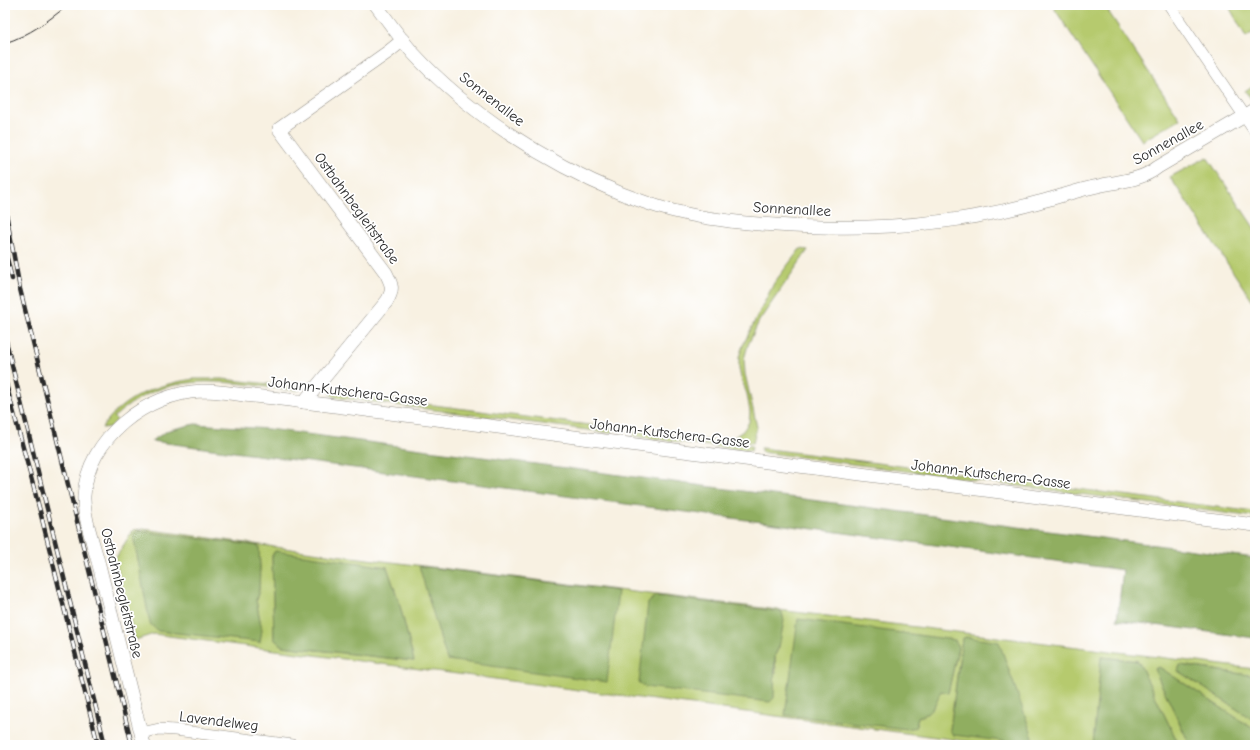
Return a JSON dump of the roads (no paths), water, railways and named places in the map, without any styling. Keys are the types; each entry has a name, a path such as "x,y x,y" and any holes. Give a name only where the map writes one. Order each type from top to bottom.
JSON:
{"street":[{"name":"Sonnenallee","path":"376,5 403,40 426,66 474,108 514,137 578,175 641,201 677,212 713,219 762,224 842,228 890,227 944,221 1007,210 1090,187 1132,180 1146,176 1158,167 1250,114"},
{"path":"1169,5 1250,114 1255,132"},
{"name":"Ostbahnbegleitstraße","path":"304,402 387,301 391,294 392,288 386,273 279,129 403,40"},
{"name":"Johann-Kutschera-Gasse","path":"98,450 118,426 147,406 174,396 202,391 304,402 1255,525"},
{"name":"Ostbahnbegleitstraße","path":"98,450 90,467 85,486 84,503 142,739"},
{"name":"Lavendelweg","path":"142,739 159,729 293,745"}],"tram line":[{"path":"5,43 31,32 68,5"}],"railway":[{"path":"5,208 20,289 132,745"},
{"path":"5,250 12,279"},
{"path":"5,337 105,745"},
{"path":"5,380 40,511 98,745"}]}
